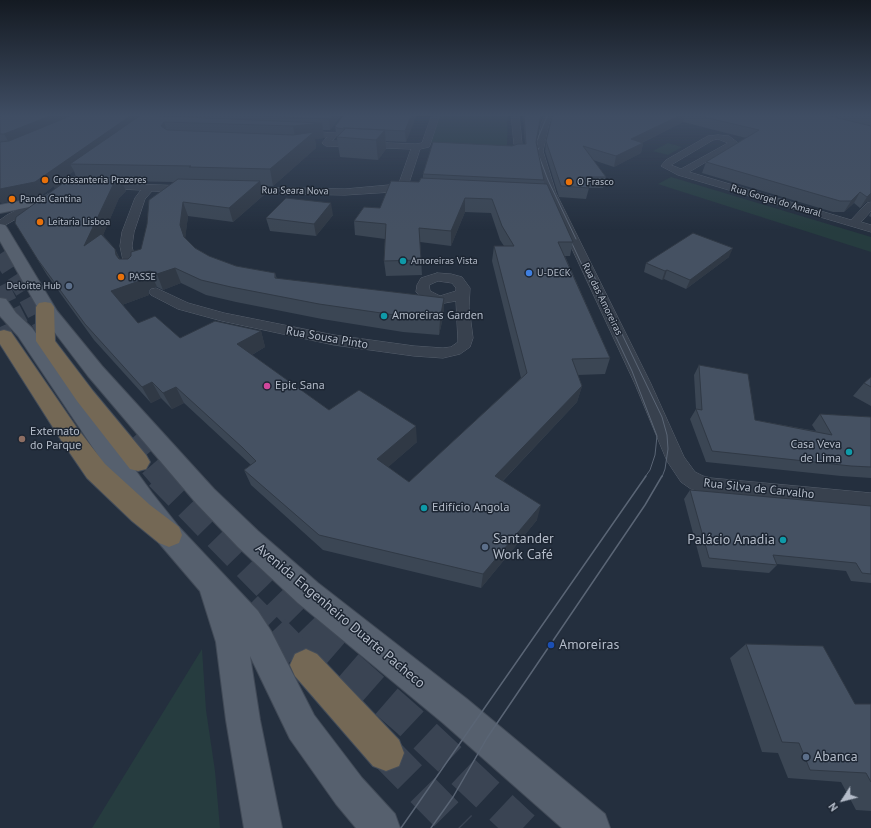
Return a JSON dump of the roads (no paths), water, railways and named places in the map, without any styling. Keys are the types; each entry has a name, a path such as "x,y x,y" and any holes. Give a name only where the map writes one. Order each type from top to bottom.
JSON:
{"highway":[{"path":"43,305 46,341 85,396 138,462"},
{"path":"3,317 72,439 96,471 140,513 169,535"},
{"path":"306,665 386,753"}],"main road":[{"path":"0,209 15,207 49,197"},
{"name":"Avenida Engenheiro Duarte Pacheco","path":"2,230 43,305 96,371 205,496 248,539 318,601 455,711 591,828"},
{"path":"0,260 8,264 43,305"},
{"path":"169,535 232,603 247,622 263,649 302,727 349,791 381,828"},
{"path":"214,585 232,642 238,672 243,720 263,828"}],"street":[{"path":"406,186 404,183 414,153"},
{"name":"Rua das Amoreiras","path":"531,153 546,193 643,384 669,443"},
{"name":"Rua Gorgel do Amaral","path":"685,153 666,163 668,168 871,229"},
{"name":"Rua Gorgel do Amaral","path":"681,173 718,153"},
{"path":"88,186 200,189"},
{"name":"Rua Seara Nova","path":"230,190 345,192 392,189 406,186 430,188"},
{"path":"131,270 126,246 128,232 140,198 149,188"},
{"path":"2,230 26,218 49,197"},
{"path":"853,224 871,205"},
{"path":"439,300 454,298 462,292 463,288 457,280 451,278 437,277 426,281 423,285 423,292 433,298 439,300 455,303 462,307"},
{"name":"Rua Sousa Pinto","path":"156,292 183,306 222,317 341,341 414,351 443,353 455,351 465,344 466,338 462,307 463,288"},
{"name":"Rua Silva de Carvalho","path":"669,443 676,461 688,477 698,483 711,486 871,501"}],"tunnel":[{"path":"0,254 24,291 42,325 52,339"},
{"path":"0,286 21,328"},
{"path":"0,327 4,336"},
{"path":"129,441 160,477"},
{"path":"159,476 311,632"},
{"path":"248,606 273,631"},
{"path":"273,631 306,665"},
{"path":"310,631 331,653 409,721 523,828"},
{"path":"386,753 460,828"}],"tram line":[{"path":"538,153 548,180 576,239"},
{"path":"568,235 632,371 657,436 655,455 650,470 645,477"},
{"path":"594,276 662,417 667,435 668,449 665,469 662,477"},
{"path":"401,828 646,476"},
{"path":"431,828 453,797 487,738 645,505 662,476"}],"place":[{"name":"Croissanteria Prazeres","path":"45,180"},
{"name":"O Frasco","path":"569,182"},
{"name":"Panda Cantina","path":"12,199"},
{"name":"Leitaria Lisboa","path":"40,222"},
{"name":"Amoreiras Vista","path":"403,261"},
{"name":"U-DECK","path":"529,273"},
{"name":"PASSE","path":"121,277"},
{"name":"Deloitte Hub","path":"69,286"},
{"name":"Amoreiras Garden","path":"384,316"},
{"name":"Epic Sana","path":"267,386"},
{"name":"Externato do Parque","path":"22,439"},
{"name":"Casa Veva de Lima","path":"849,452"},
{"name":"Edifício Angola","path":"424,508"},
{"name":"Palácio Anadia","path":"783,540"},
{"name":"Santander Work Café","path":"485,547"},
{"name":"Amoreiras","path":"551,645"},
{"name":"Abanca","path":"806,757"}]}
